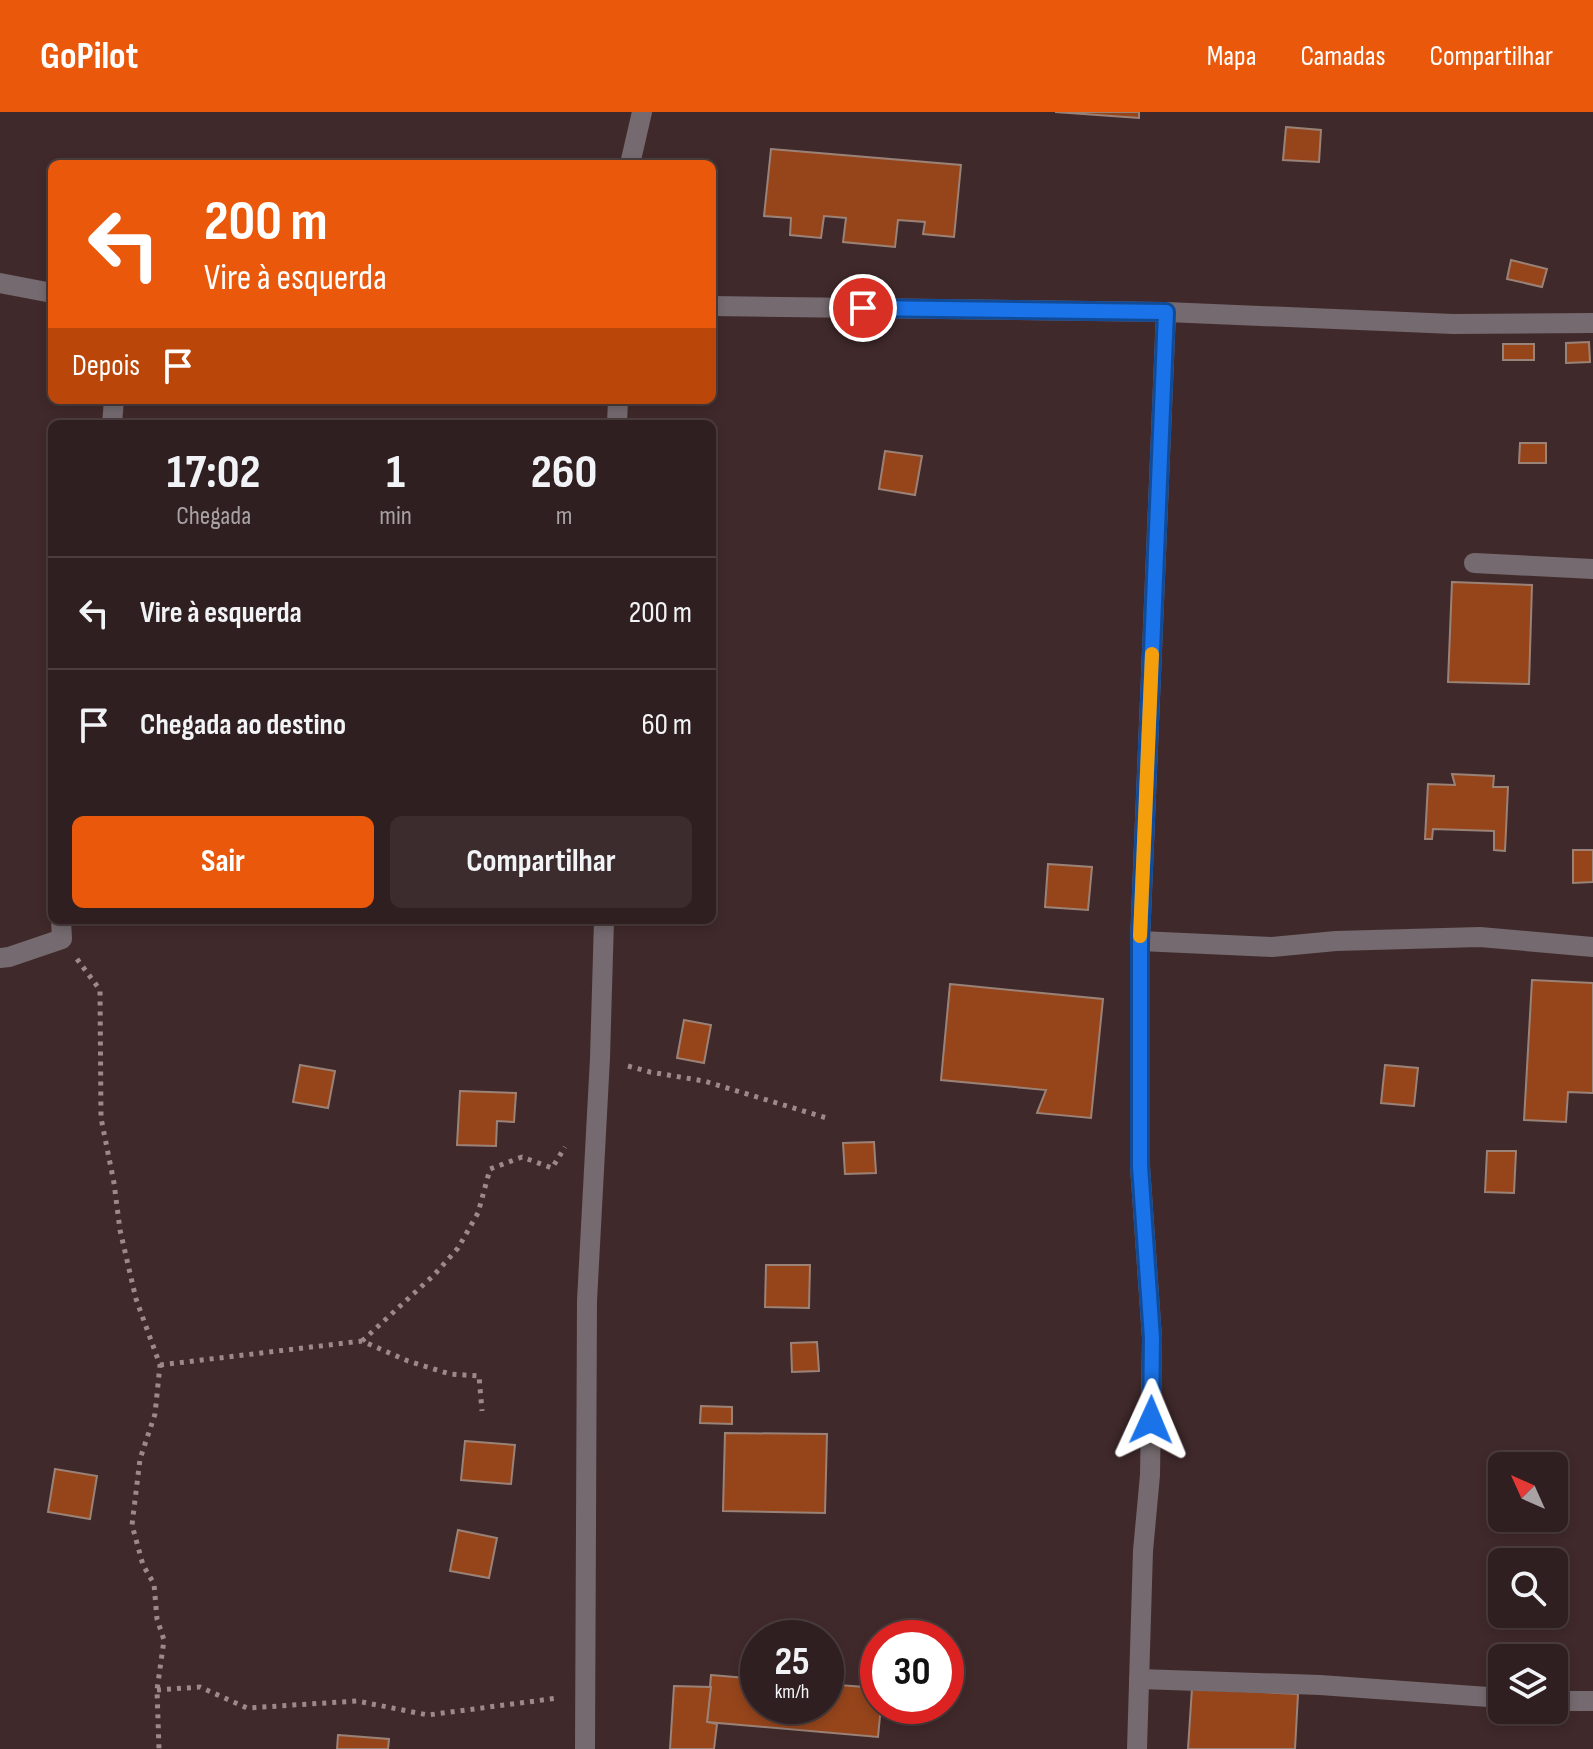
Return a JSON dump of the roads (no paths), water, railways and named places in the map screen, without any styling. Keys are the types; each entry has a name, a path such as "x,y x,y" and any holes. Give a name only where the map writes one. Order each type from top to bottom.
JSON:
{"street":[{"path":"631,160 642,112"},
{"path":"0,283 48,292"},
{"path":"716,306 1166,312 1453,324 1593,323"},
{"path":"1137,1749 1143,1551 1150,1475 1152,1338 1140,1166 1140,941 1166,312"},
{"path":"1474,563 1593,569"},
{"path":"585,1749 587,1301 604,924"},
{"path":"0,958 9,957 62,929"},
{"path":"1140,941 1272,947 1336,941 1480,937 1593,947"},
{"path":"1139,1679 1320,1685 1488,1697"},
{"path":"1568,1701 1593,1701"}]}
